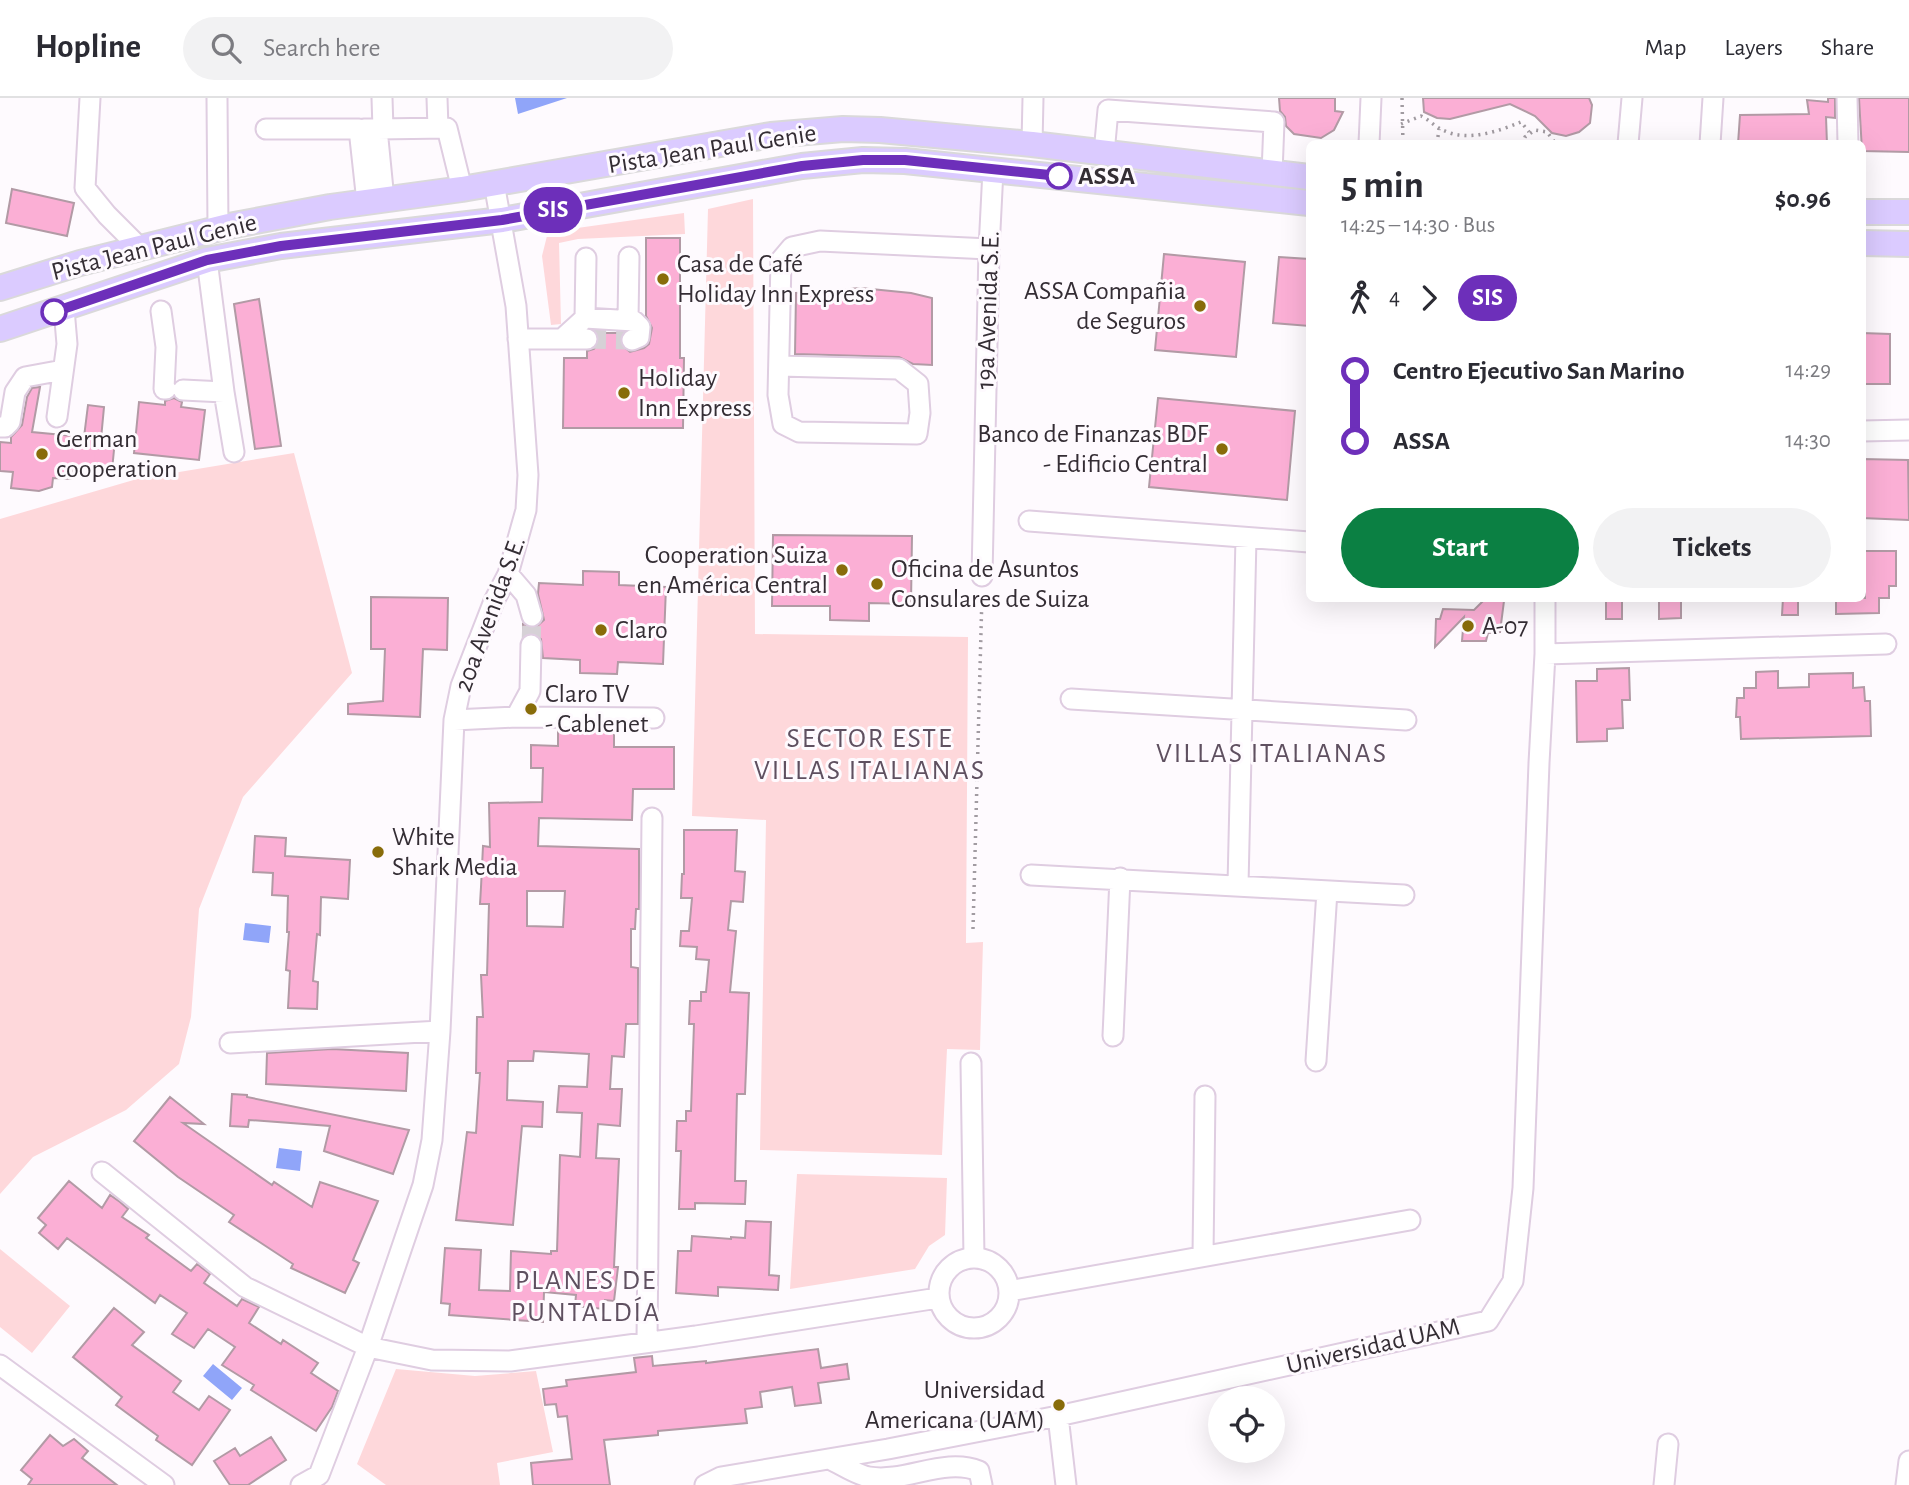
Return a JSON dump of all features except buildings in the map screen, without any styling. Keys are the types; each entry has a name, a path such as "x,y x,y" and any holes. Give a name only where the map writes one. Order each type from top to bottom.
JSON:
{"main road":[{"name":"Pista Jean Paul Genie","path":"0,288 80,263 223,227 771,135 816,131 880,130 1032,144 1306,177"},
{"path":"816,131 856,142 979,152 987,157 993,170 1002,159 1010,156 1110,163 1145,158"},
{"name":"Pista Jean Paul Genie","path":"0,329 207,260 281,246 502,220 802,166 863,160 905,160 1306,203"},
{"path":"1175,188 1218,183 1306,191"},
{"path":"1866,212 1909,212"},
{"path":"1866,243 1909,244"}],"street":[{"path":"90,98 85,188 140,248"},
{"path":"217,98 223,227"},
{"path":"223,227 227,98"},
{"path":"376,201 373,129 382,98"},
{"path":"437,98 438,128"},
{"path":"1032,144 1033,98"},
{"path":"1369,140 1371,98"},
{"path":"1628,140 1632,98"},
{"path":"1710,140 1713,98"},
{"path":"1847,98 1848,140"},
{"path":"1104,153 1108,110 1274,122 1272,173"},
{"path":"266,129 447,128 462,189"},
{"name":"19a Avenida S.E.","path":"982,576 993,170"},
{"name":"20a Avenida S.E.","path":"325,1480 423,1185 432,1140 440,1031 454,720 461,686 494,601 508,574 526,510 528,475 516,306 495,183"},
{"path":"779,366 899,369 919,384 920,414 917,434 799,432 783,424 778,395 781,260 792,247 820,241 989,249"},
{"path":"628,319 629,257"},
{"path":"585,318 586,258"},
{"path":"207,260 234,452"},
{"path":"57,417 67,344 64,309"},
{"path":"161,311 166,347 164,389 225,392"},
{"path":"563,338 585,318 628,319 640,327 639,337 632,340"},
{"path":"518,339 587,339"},
{"path":"0,427 5,427 10,422 15,392 25,377 63,370"},
{"path":"1866,431 1909,430"},
{"path":"1029,521 1306,542"},
{"path":"1238,885 1246,538"},
{"path":"508,574 526,595 532,617"},
{"name":"Universidad UAM","path":"705,1485 721,1477 1058,1416 1488,1321 1513,1281 1523,1188 1545,602"},
{"path":"1545,654 1886,644"},
{"path":"516,717 530,691 531,645"},
{"path":"1071,699 1406,720"},
{"path":"454,720 516,717 654,718"},
{"path":"647,1342 652,818"},
{"path":"1031,874 1404,895"},
{"path":"1112,1036 1120,878"},
{"path":"1316,1061 1327,891"},
{"path":"230,1043 440,1031"},
{"path":"971,1063 974,1258"},
{"path":"1203,1255 1205,1096"},
{"path":"102,1172 245,1287 368,1347 432,1360 510,1360 938,1298"},
{"path":"1009,1291 1410,1220"},
{"path":"974,1258 991,1262 1003,1274 1009,1291 1008,1303 994,1322 971,1329 949,1319 938,1298 943,1275 951,1266 974,1258"},
{"path":"0,1365 164,1485"},
{"path":"1058,1416 1066,1485"},
{"path":"1664,1485 1668,1444"},
{"path":"829,1459 869,1477 901,1476 964,1465 979,1471 982,1485"},
{"path":"1906,1485 1909,1461"},
{"path":"786,1466 795,1485"},
{"path":"300,1485 325,1480"}],"path":[{"path":"1402,98 1403,140"},
{"path":"1401,124 1422,116 1439,129 1457,136 1491,132 1521,122 1529,132"},
{"path":"1438,140 1439,129"},
{"path":"1524,140 1529,132 1535,130 1547,132 1553,140"},
{"path":"973,929 982,576"}],"shaded area":[{"path":"753,199 755,634 968,637 966,943 983,942 980,1050 947,1049 942,1155 760,1150 766,820 692,816 708,209"},
{"path":"684,213 685,234 578,239 559,243 561,324 551,325 542,256 547,236 556,231"},
{"path":"294,453 352,673 243,797 199,909 191,1017 179,1064 126,1110 33,1157 0,1194 0,519 137,479"},
{"path":"797,1174 947,1178 945,1235 929,1246 915,1269 790,1289"},
{"path":"0,1249 70,1306 32,1353 0,1327"},
{"path":"396,1369 475,1376 536,1371 553,1452 497,1463 500,1485 386,1485 357,1464"}],"water":[{"path":"515,98 567,98 518,114"},
{"path":"245,923 271,926 269,943 243,940"},
{"path":"279,1148 302,1151 300,1171 276,1168"},
{"path":"213,1364 242,1388 232,1400 203,1376"}],"tunnel":[{"path":"587,339 632,340"},
{"path":"531,645 532,616"}],"bus line":[{"name":"SIS","path":"54,312 207,260 281,246 502,220 802,166 863,160 905,160 1059,176"}],"place":[{"name":"ASSA","path":"1059,176"},
{"name":"Casa de Café Holiday Inn Express","path":"663,279"},
{"name":"ASSA Compañia de Seguros","path":"1200,306"},
{"name":"Holiday Inn Express","path":"624,393"},
{"name":"Banco de Finanzas BDF - Edificio Central","path":"1222,449"},
{"name":"German cooperation","path":"42,454"},
{"name":"Cooperation Suiza en América Central","path":"842,570"},
{"name":"Oficina de Asuntos Consulares de Suiza","path":"877,584"},
{"name":"A-07","path":"1468,626"},
{"name":"Claro","path":"601,630"},
{"name":"Claro TV - Cablenet","path":"531,709"},
{"name":"White Shark Media","path":"378,852"},
{"name":"Universidad Americana (UAM)","path":"1059,1405"}],"district":[{"name":"VILLAS ITALIANAS","path":"1272,754"},
{"name":"SECTOR ESTE VILLAS ITALIANAS","path":"870,755"},
{"name":"PLANES DE PUNTALDÍA","path":"586,1297"}]}
